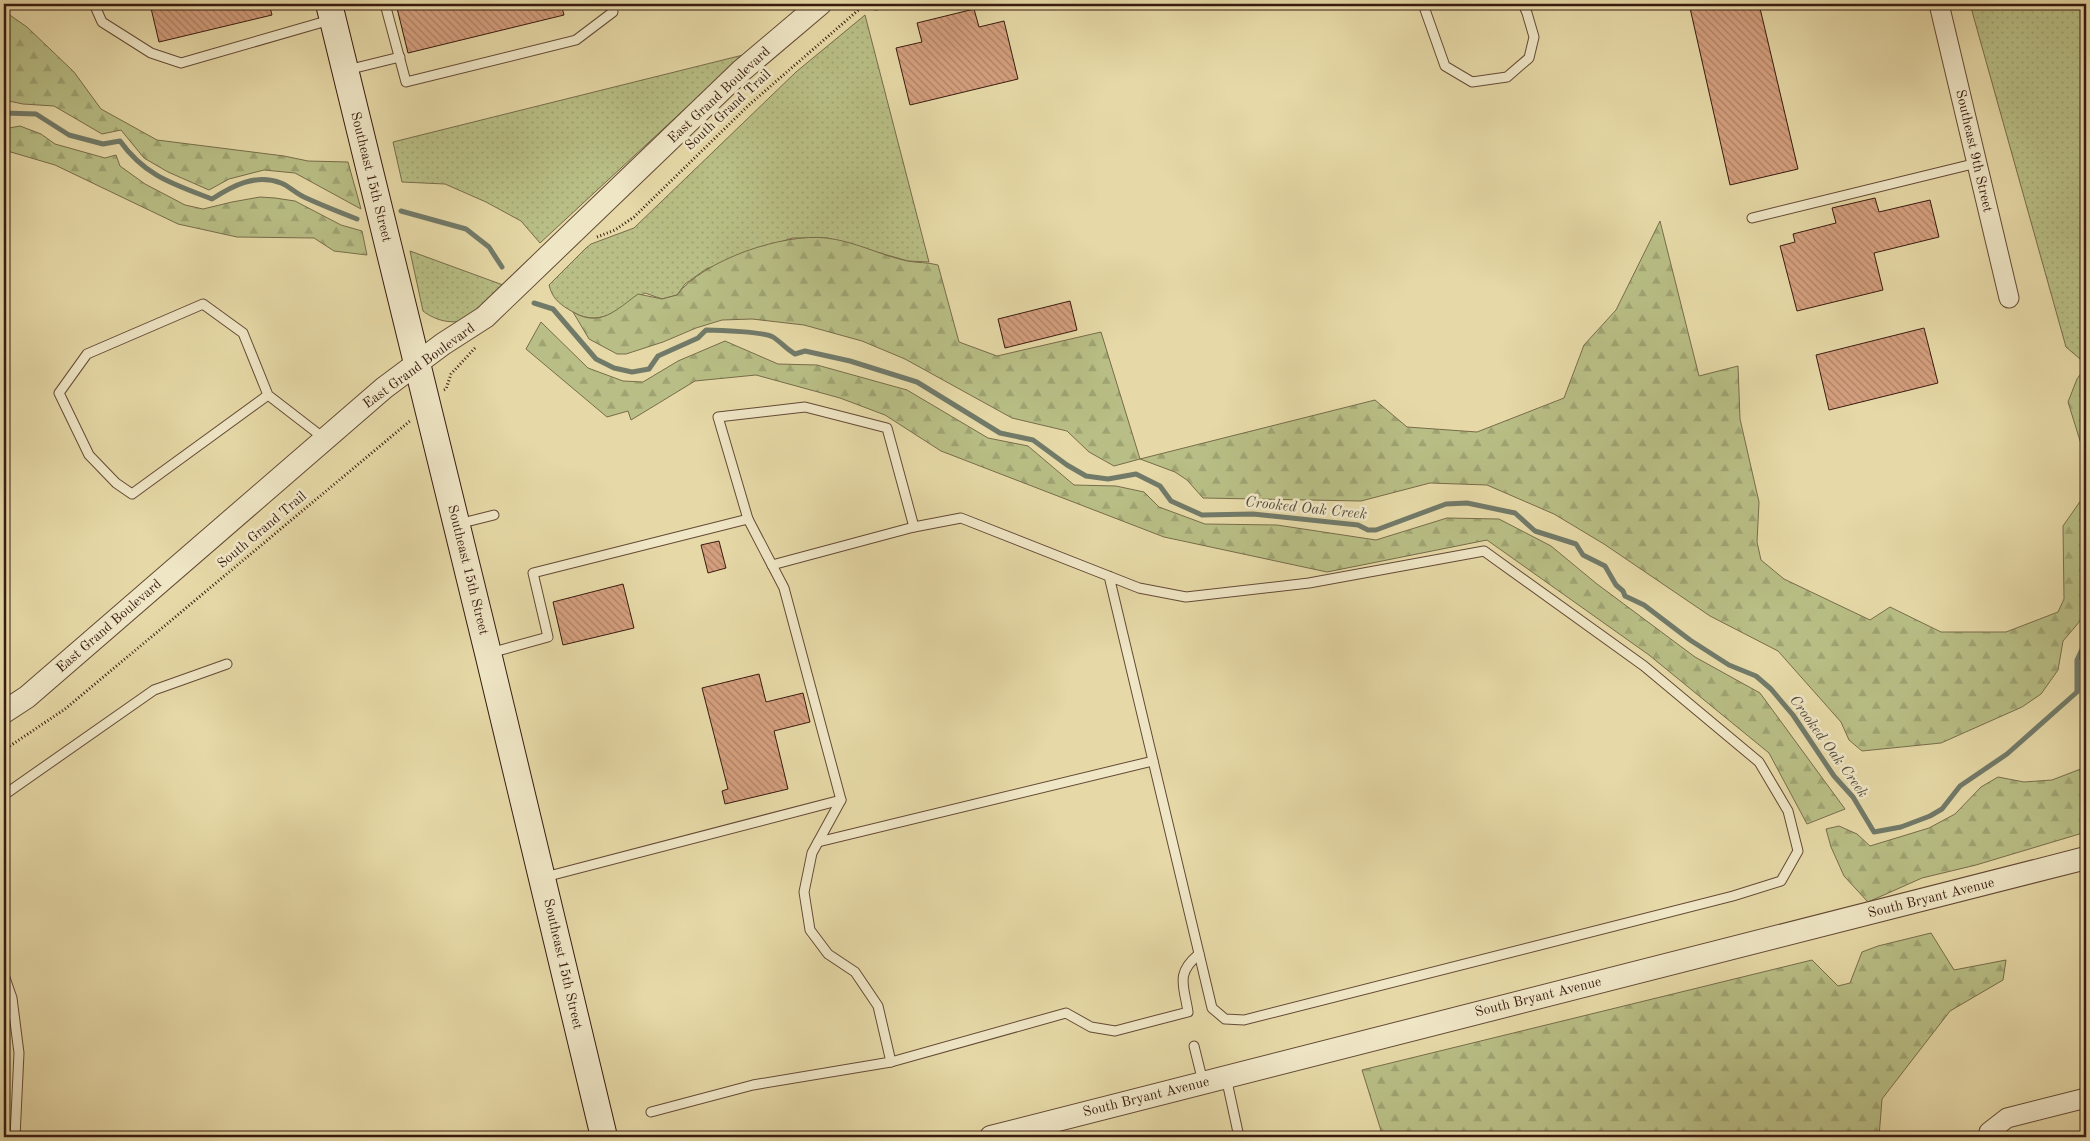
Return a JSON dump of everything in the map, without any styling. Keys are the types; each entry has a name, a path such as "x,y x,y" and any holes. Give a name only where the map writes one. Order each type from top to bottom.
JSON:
{"main road":[{"name":"Southeast 15th Street","path":"331,11 457,524 604,1137"}],"street":[{"name":"East Grand Boulevard","path":"4,712 27,697 384,388 486,317 742,71 820,4"},
{"name":"Southeast 9th Street","path":"1939,4 2009,298"},
{"name":"South Bryant Avenue","path":"990,1137 2086,858"},
{"path":"1988,1137 1989,1132 2007,1118 2086,1098"}],"lane":[{"path":"94,4 102,22 151,53 181,63 331,11"},
{"path":"385,4 406,82 576,40 613,12"},
{"path":"1423,4 1445,66 1472,82 1507,78 1529,58 1534,37 1523,4"},
{"path":"345,70 400,57"},
{"path":"1752,218 1977,163"},
{"path":"268,395 132,494 116,483 89,455 59,393 87,354 203,304 243,333 268,395 325,439"},
{"path":"891,1062 878,1006 855,972 828,954 810,930 804,892 812,853 841,800 784,588 748,519 718,417 805,407 887,428 914,527"},
{"path":"457,524 494,515"},
{"path":"772,565 914,527 962,518 1109,576 1139,588 1186,597 1308,583 1484,551 1644,666 1759,762 1788,811 1798,851 1782,881 1732,896 1244,1020 1225,1019 1212,1008 1109,576"},
{"path":"488,653 548,638 532,573 748,519"},
{"path":"4,795 154,690 227,664"},
{"path":"818,842 1153,761"},
{"path":"542,877 841,800"},
{"path":"651,1112 753,1085 891,1062 1066,1013 1091,1027 1115,1031 1188,1012 1182,975 1189,962 1199,954"},
{"path":"4,975 12,998 19,1053 15,1137"},
{"path":"1194,1046 1203,1083"},
{"path":"1226,1077 1239,1137"}],"path":[{"name":"South Grand Trail","path":"592,238 615,230 634,217 750,104 866,4"},
{"name":"South Grand Trail","path":"4,750 65,709 419,414 440,391 446,389 452,374 481,342"}],"green space":[{"path":"1970,4 2086,4 2086,364 2066,347"},
{"path":"4,11 27,27 74,72 101,109 157,140 284,156 308,161 348,162 361,209 295,173 264,170 229,179 209,190 168,172 144,158 121,130 102,134 54,106 23,104 4,100"},
{"path":"865,15 929,262 908,261 827,238 792,238 706,269 685,284 677,295 662,299 645,293 617,311 599,318 579,315 564,307 556,299 549,285 586,248 591,244 634,228 796,72"},
{"path":"743,55 540,243 521,221 486,202 445,184 402,182 393,142"},
{"path":"20,126 41,134 55,144 105,158 116,155 120,166 145,184 185,205 203,209 260,197 295,201 341,225 362,231 367,255 334,251 314,238 237,237 178,224 55,165 4,150 4,129"},
{"path":"1660,221 1699,376 1738,366 1740,419 1759,502 1757,542 1761,560 1784,579 1870,620 1890,607 1941,632 2006,632 2058,612 2064,599 2063,526 2086,493 2086,614 2063,641 2058,670 2041,694 2022,707 1941,743 1862,751 1849,740 1841,722 1778,651 1710,616 1604,544 1554,514 1487,485 1430,483 1361,501 1203,498 1187,480 1175,472 1140,459 1375,400 1407,427 1477,432 1564,398 1584,345 1616,310"},
{"path":"826,238 857,245 907,261 938,265 959,342 997,356 1101,332 1140,459 1114,466 1089,452 1067,431 1012,418 905,359 862,341 804,325 752,319 722,320 626,354 617,354 589,339 573,312 591,318 600,318 615,311 638,294 662,299 677,295 689,282 724,260 788,240"},
{"path":"410,251 503,285 469,319 457,322 439,320 423,311"},
{"path":"541,322 588,368 623,381 643,382 678,361 725,341 778,364 817,365 907,390 988,438 1028,446 1074,485 1116,486 1144,492 1159,507 1205,524 1277,525 1376,540 1447,518 1499,519 1551,546 1597,584 1695,657 1760,693 1845,809 1807,824 1769,753 1649,655 1487,540 1327,572 1164,537 941,451 885,415 840,398 756,375 695,381 631,420 628,411 607,417 526,349"},
{"path":"2086,367 2086,460 2068,402 2077,379"},
{"path":"2086,767 2086,832 1976,865 1922,878 1868,902 1844,876 1831,847 1826,829 1839,826 1857,834 1870,846 1929,828 1955,814 1981,787 1998,777 2024,782 2052,780"},
{"path":"1931,933 1954,970 2006,960 2003,980 1950,1011 1882,1099 1879,1137 1383,1137 1362,1070 1812,960 1838,986 1850,983 1862,952 1878,946"}],"building":[{"path":"150,4 269,4 272,15 159,42"},
{"path":"396,4 561,4 564,15 408,53"},
{"path":"1710,4 1759,4 1798,169 1730,185 1690,8"},
{"path":"974,9 979,27 1004,21 1018,79 910,105 896,48 922,42 917,23"},
{"path":"1875,198 1879,212 1930,200 1939,237 1874,253 1883,290 1797,311 1780,246 1795,242 1793,234 1836,223 1832,208"},
{"path":"1070,301 1077,330 1005,348 998,319"},
{"path":"1924,328 1938,383 1829,410 1816,355"},
{"path":"719,541 726,568 708,573 701,545"},
{"path":"623,584 634,628 563,645 553,602"},
{"path":"759,674 766,702 803,693 810,722 774,731 788,789 725,804 722,791 728,789 702,688"}],"waterway":[{"name":"Crooked Oak Creek","path":"4,113 36,114 69,135 103,144 120,141 139,163 161,178 212,199 245,182 262,179 272,180 284,184 310,200 357,219"},
{"name":"Crooked Oak Creek","path":"401,211 466,229 489,247 502,267"},
{"name":"Crooked Oak Creek","path":"534,303 553,309 596,359 614,368 632,372 649,369 658,356 698,338 706,330 720,330 768,335 795,354 805,351 850,361 917,382 1000,433 1033,440 1067,465 1086,476 1108,479 1136,474 1160,486 1171,501 1202,515 1253,514 1358,525 1368,530 1376,530 1446,504 1467,503 1515,513 1535,531 1576,544 1583,555 1605,566 1625,596 1644,605 1690,640 1729,665 1756,676 1771,689 1793,715 1834,776 1853,797 1874,832 1901,827 1930,816 1942,809 1960,786 2007,754 2077,692 2077,660 2086,641"}]}
